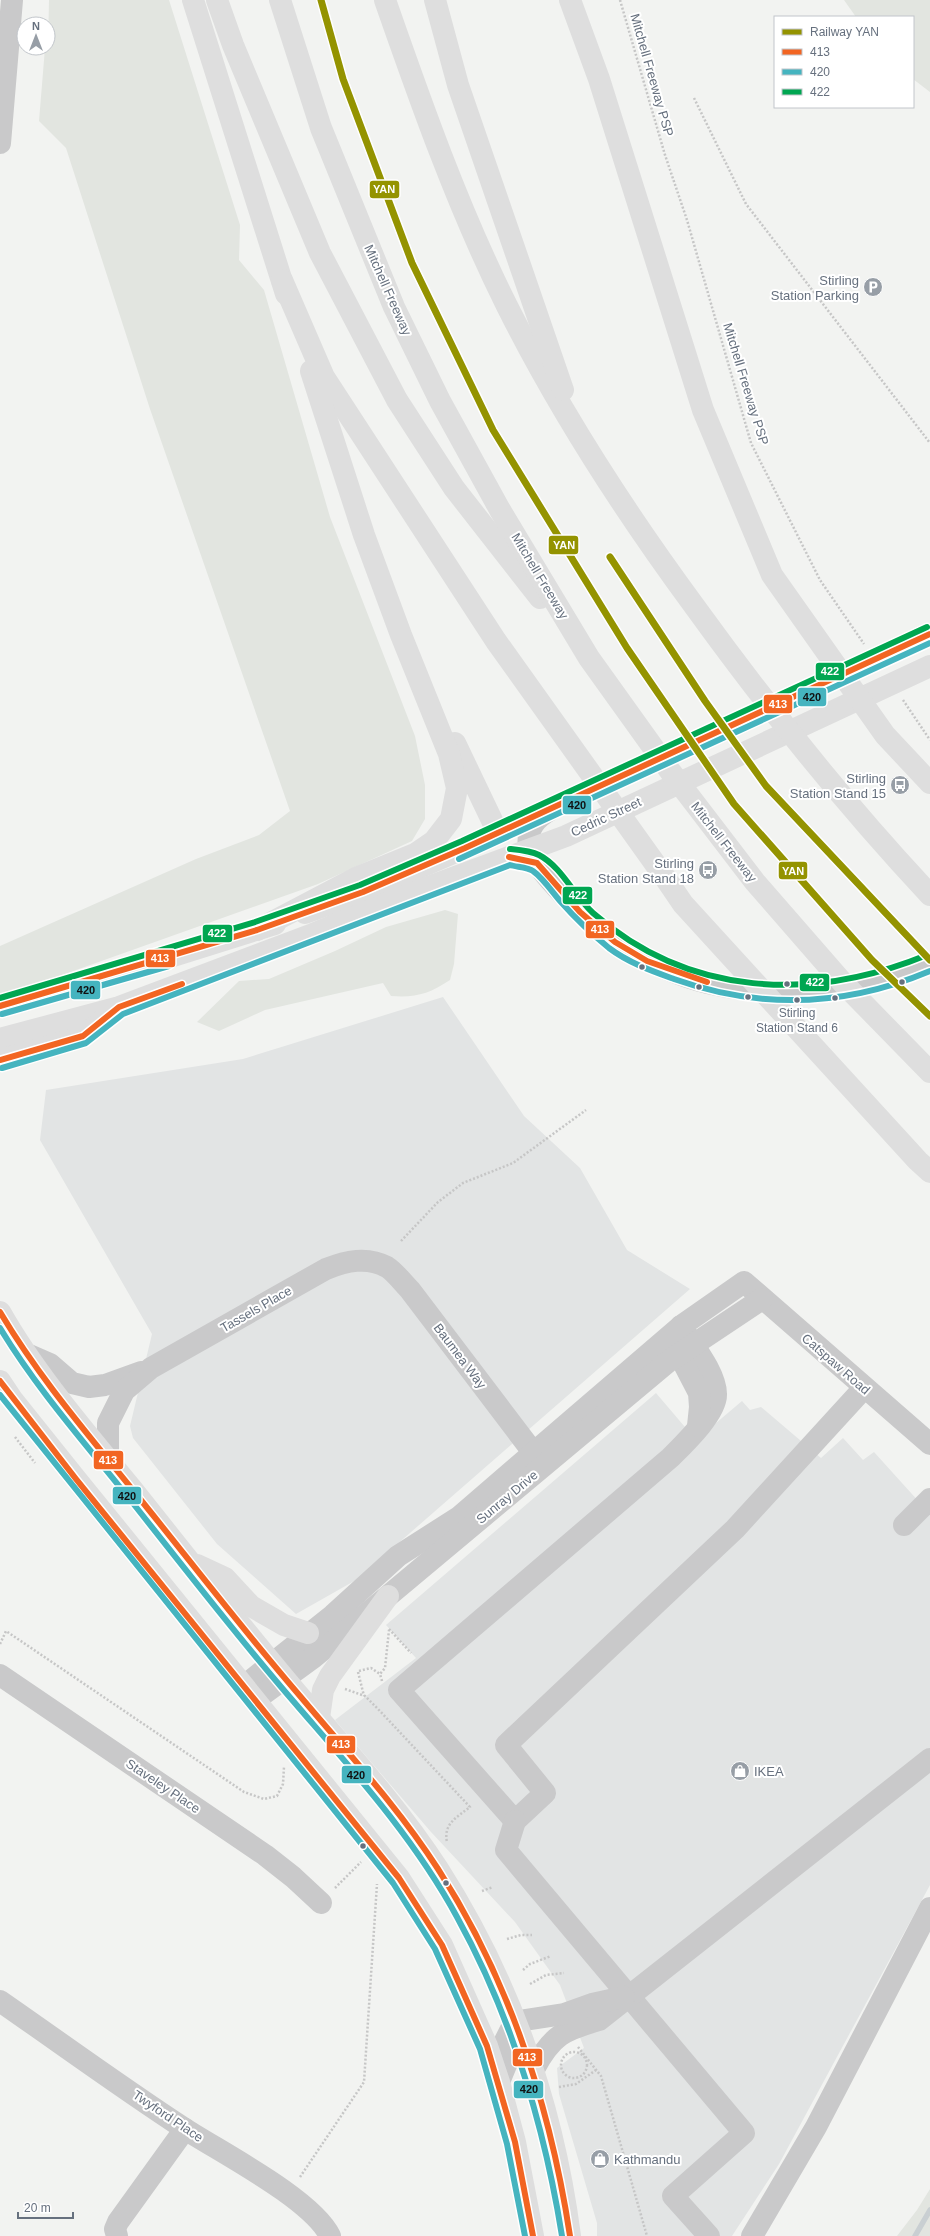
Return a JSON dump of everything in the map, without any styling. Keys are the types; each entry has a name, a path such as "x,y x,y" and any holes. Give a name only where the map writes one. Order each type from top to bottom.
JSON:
{"main road":[{"path":"193,0 364,535 400,635 430,706 448,754 457,788 451,818 434,842 415,854 356,878 257,930"},
{"path":"217,0 233,45 320,253 397,400 454,488 513,565 589,658"},
{"name":"Mitchell Freeway","path":"280,0 321,128 394,307 440,401 500,510 589,658 670,771 755,882 843,983 930,1072"},
{"path":"385,0 421,103 480,247 537,365 578,435 650,546 740,669 829,782 930,895"},
{"path":"435,0 458,85 578,435"},
{"path":"570,0 599,79 703,410 772,575 885,735 930,783"},
{"path":"282,280 324,377 496,641 683,904 918,1161 930,1172"},
{"path":"0,1006 257,930 363,892 563,803 876,653 930,634"},
{"name":"Cedric Street","path":"0,1038 119,1007 313,934 412,893 509,857 533,856 574,832 901,687 930,666"},
{"path":"430,706 458,747 498,833"},
{"path":"0,1060 6,1057 83,1036 119,1007"},
{"path":"0,1312 27,1354 108,1459 278,1671 381,1792 437,1868 485,1953 534,2069 553,2139 570,2236"},
{"path":"0,1380 17,1405 399,1878 442,1946 487,2046 499,2082 515,2142 532,2236"},
{"path":"190,1562 225,1578 252,1606 284,1625 308,1634"},
{"path":"319,1718 323,1690 330,1676 388,1596"}],"street":[{"path":"0,143 12,0"},
{"path":"563,803 538,817 528,834 533,856 580,912 615,942 647,961 707,982 764,992 821,992 858,986 895,977 930,962"},
{"path":"498,833 509,857"},
{"name":"Tassels Place","path":"27,1354 50,1364 72,1383 89,1387 105,1385 151,1368 326,1269 343,1262 365,1260"},
{"name":"Baumea Way","path":"365,1260 388,1268 410,1290 538,1459"},
{"name":"Sunray Drive","path":"249,1693 278,1671 388,1596 538,1459 681,1340 744,1282"},
{"name":"Catspaw Road","path":"744,1282 930,1444"},
{"name":"Sunray Drive","path":"681,1340 762,1299"},
{"path":"515,1821 399,1690 670,1458 698,1427 711,1408 716,1395 714,1384 708,1370 681,1340"},
{"name":"Tassels Place","path":"108,1459 108,1423 124,1392 151,1368"},
{"path":"709,2236 673,2196 744,2133 506,1850 515,1821 545,1794 506,1745 735,1528 793,1467 864,1388"},
{"name":"Sunray Drive","path":"278,1671 308,1634 333,1615 398,1556 459,1517 538,1459"},
{"path":"904,1526 930,1499"},
{"name":"Staveley Place","path":"0,1675 265,1855 293,1877 321,1903"},
{"path":"534,2069 542,2054 554,2040 569,2029 599,2020 930,1759"},
{"path":"752,2236 816,2127 930,1908"},
{"path":"499,2082 508,2060 505,2041 510,2031 516,2024 525,2020 564,2014 592,2004 629,1996"},
{"name":"Twyford Place","path":"0,2001 185,2129 289,2194 325,2226 330,2236"},
{"path":"117,2236 115,2229 118,2222 185,2129"}],"path":[{"name":"Mitchell Freeway PSP","path":"620,0 665,155 687,220 751,443 820,580 876,653"},
{"path":"694,98 746,204 930,443"},
{"path":"901,687 930,740"},
{"path":"400,1241 438,1202 463,1183 513,1163 586,1110"},
{"path":"10,1431 40,1468"},
{"path":"385,1626 414,1657"},
{"path":"385,1687 380,1674 385,1668 389,1630"},
{"path":"0,1644 6,1631 244,1792 264,1799 277,1796 283,1784 284,1765 289,1770"},
{"path":"358,1671 364,1696"},
{"path":"342,1688 364,1696 470,1807 448,1825 445,1834 447,1842"},
{"path":"321,1903 362,1860 368,1866"},
{"path":"289,2194 364,2082 378,1877"},
{"path":"482,1891 493,1887"},
{"path":"507,1939 521,1935 532,1935"},
{"path":"523,1970 530,1964 551,1956"},
{"path":"530,1984 546,1976 564,1973"},
{"path":"577,2046 601,2076 647,2236"},
{"path":"571,2053 578,2053 584,2056 586,2069 582,2075 576,2078 569,2077 564,2074 561,2068 561,2061 565,2056 571,2053"},
{"path":"554,2087 576,2084 596,2070"}],"shaded area":[{"path":"49,0 169,0 240,225 239,260 264,290 330,517 415,736 425,785 425,819 412,841 318,884 20,990 0,994 0,946 196,859 259,835 290,811 150,409 66,148 39,121 44,56 56,56 56,16 49,16"},
{"path":"844,0 930,0 930,92 914,80 914,16 855,16"},
{"path":"445,910 458,914 454,964 450,980 435,989 415,996 391,996 383,983 265,1010 219,1031 197,1022 239,981 269,979 335,951 386,927"},
{"path":"443,997 524,1116 580,1168 627,1250 690,1289 356,1580 296,1614 217,1544 133,1438 130,1426 152,1334 40,1140 46,1090 243,1059"},
{"path":"656,1393 696,1440 742,1401 750,1410 761,1407 821,1458 843,1438 863,1460 874,1452 930,1514 930,1885 779,2164 732,2236 597,2236 597,2223 559,2094 557,2068 584,2048 560,1985 515,1922 431,1832 335,1720 416,1658 386,1625"},
{"path":"930,2189 930,2236 897,2236 917,2210"}],"waterway":[{"path":"915,2236 930,2210"}],"rail line":[{"name":"YAN","path":"321,0 343,79 412,263 493,430 627,648 734,804 872,960 930,1016"},
{"name":"YAN","path":"610,557 705,701 766,786 930,960"}],"transit line":[{"name":"422","path":"0,998 255,922 360,885 462,841 927,627"},
{"name":"413","path":"0,1006 257,930 363,892 465,848 930,634"},
{"name":"420","path":"459,859 930,643"},
{"name":"422","path":"510,849 539,855 547,860 561,874 593,913 630,941 670,962 711,976 753,983 796,985 840,980 884,970 927,955"},
{"name":"413","path":"509,857 537,863 580,912 615,942 647,961 707,982"},
{"name":"420","path":"2,1068 86,1043 123,1014 510,865 528,869 537,874 578,920 609,948 649,970 706,989 739,996 771,1000 835,998 866,992 898,983 930,971"},
{"name":"420","path":"2,1014 169,966"},
{"name":"413","path":"0,1060 83,1036 119,1007 182,984"},
{"name":"413","path":"0,1312 30,1359 80,1425 278,1671 389,1802 423,1846 438,1869 464,1912 486,1955 524,2045 551,2139 562,2187 570,2236"},
{"name":"420","path":"0,1328 14,1351 61,1415 243,1641 376,1798 398,1826 439,1886 477,1955 510,2032 546,2153 562,2236"},
{"name":"413","path":"0,1381 76,1479 399,1878 442,1945 487,2046 515,2142 533,2236"},
{"name":"420","path":"0,1395 393,1883 435,1949 480,2049 507,2144 525,2236"}],"place":[{"name":"Stirling Station Parking","path":"873,287"},
{"name":"Stirling Station Stand 15","path":"900,785"},
{"name":"Stirling Station Stand 18","path":"708,870"},
{"name":"Stirling Station Stand 6","path":"797,1000"},
{"name":"IKEA","path":"740,1771"},
{"name":"Kathmandu","path":"600,2159"}]}
